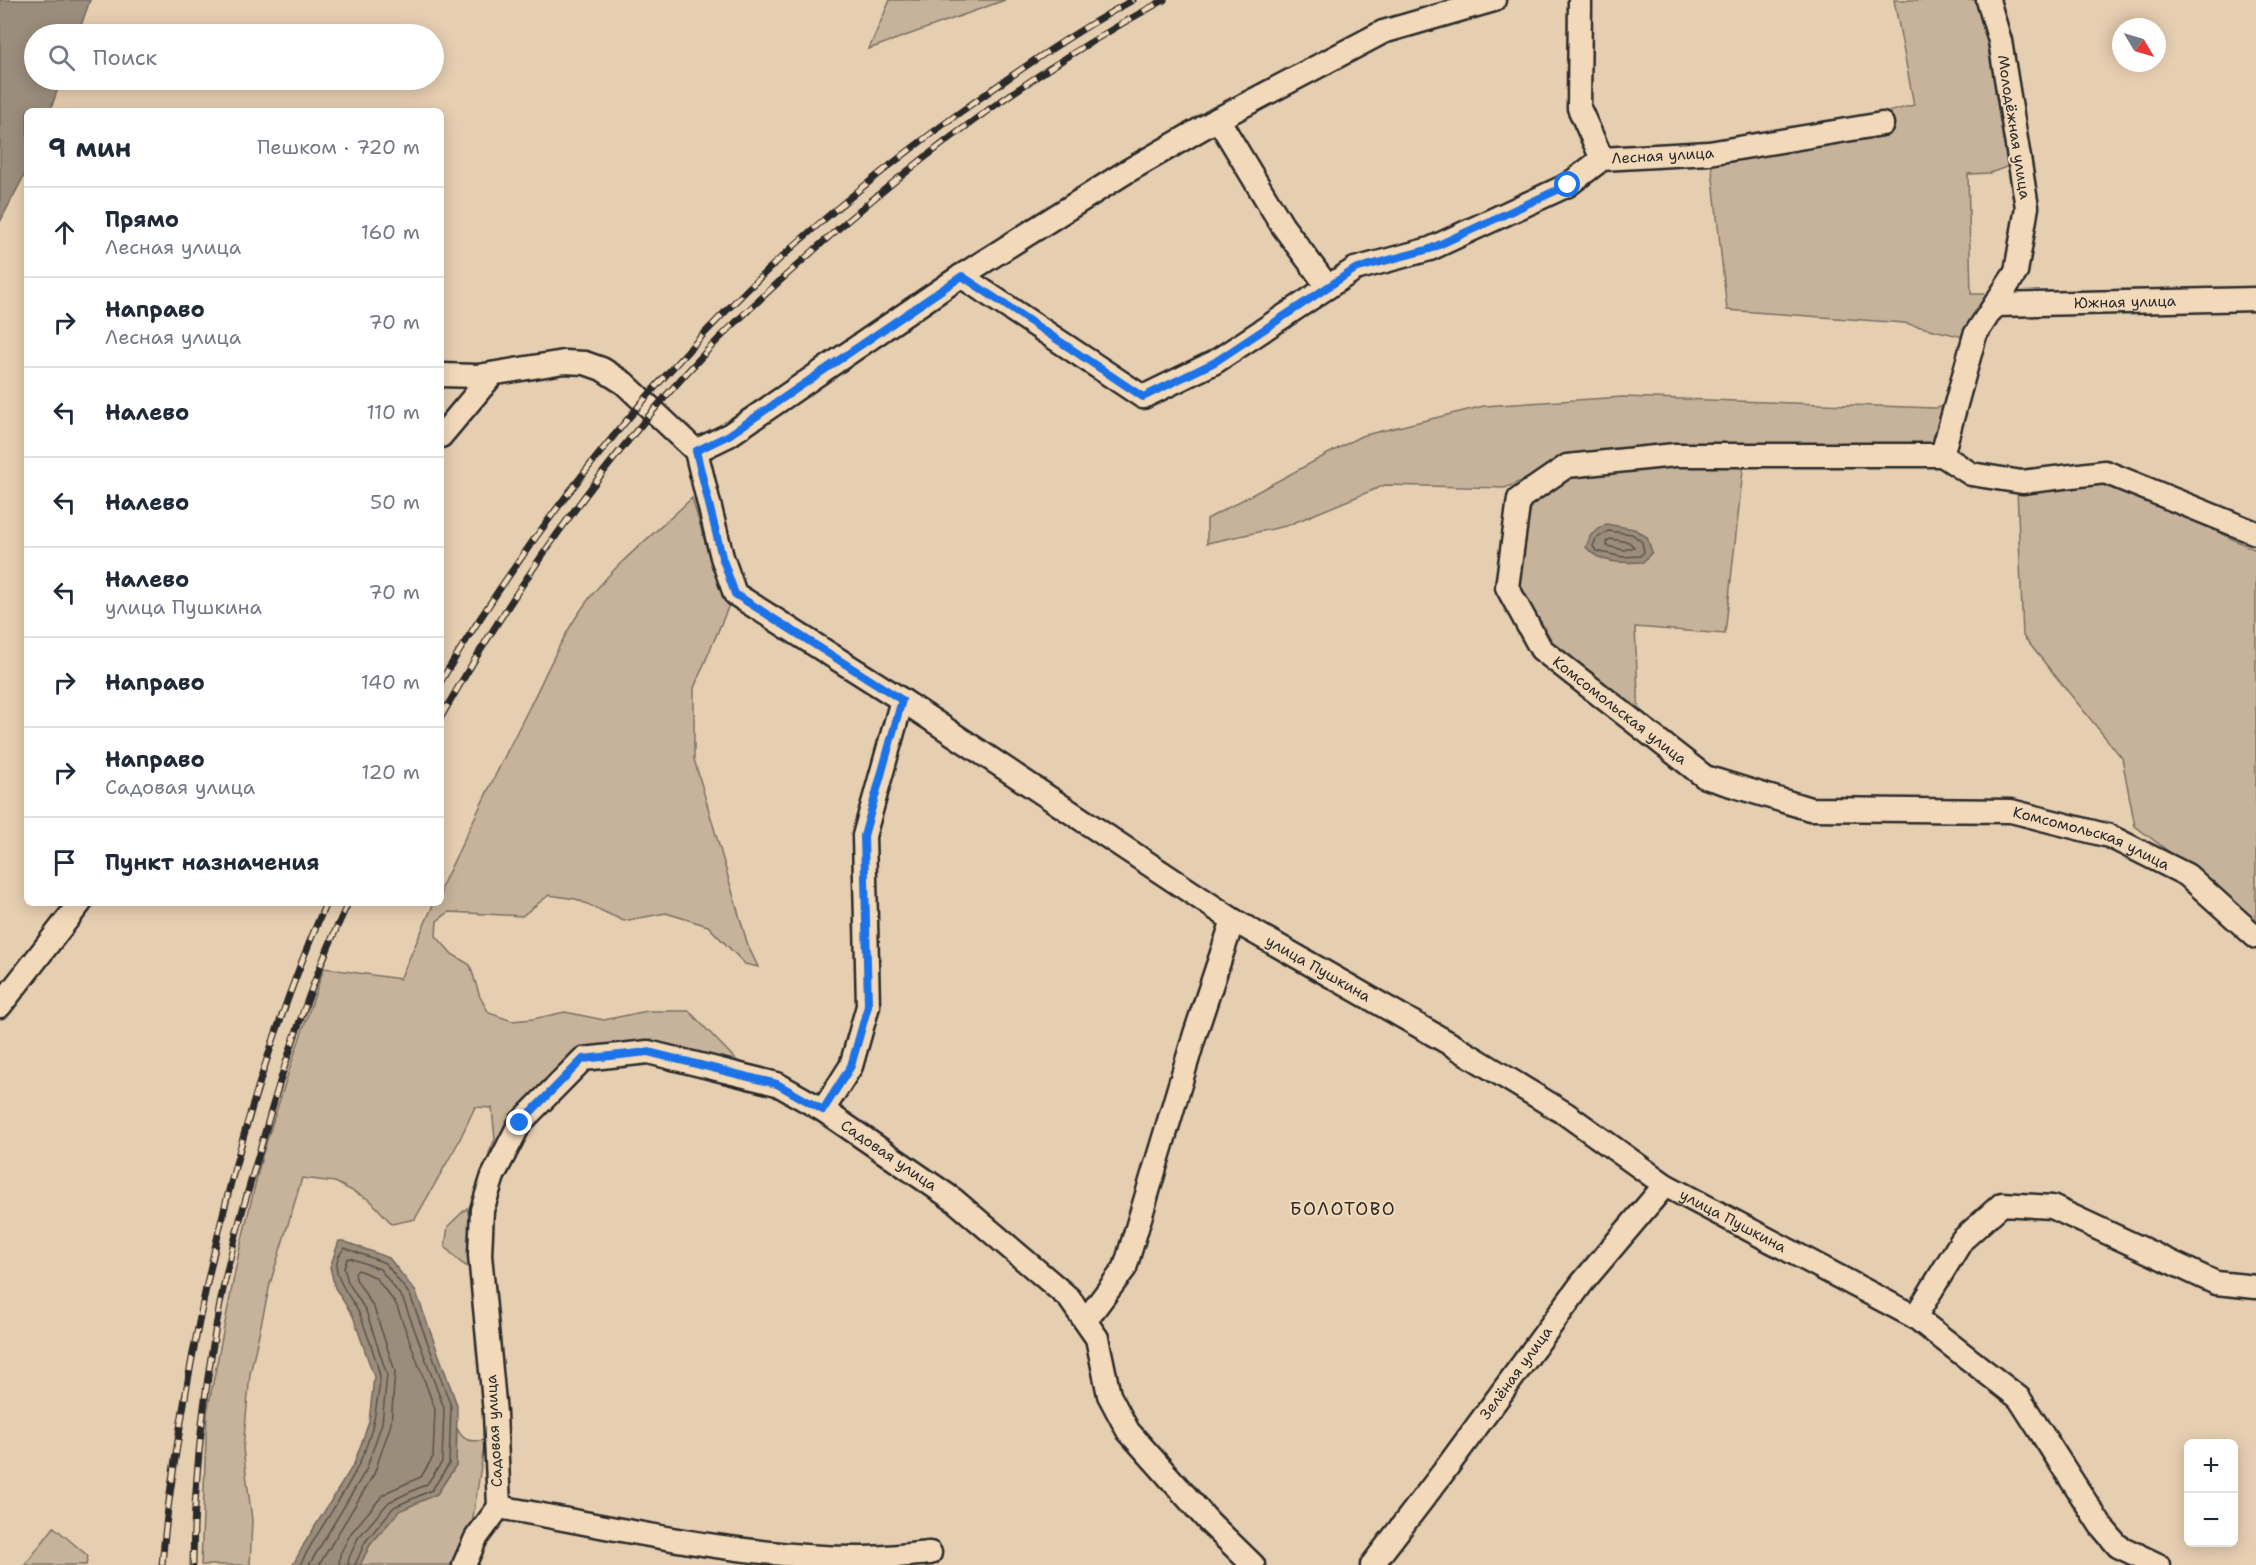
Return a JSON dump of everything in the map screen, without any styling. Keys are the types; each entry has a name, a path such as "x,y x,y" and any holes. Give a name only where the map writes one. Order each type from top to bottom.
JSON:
{"street":[{"path":"444,375 478,376 564,362 585,363 602,369 624,382 696,451 729,435 962,276 1126,172 1218,118 1383,32 1494,0"},
{"path":"1580,0 1579,108 1602,159"},
{"name":"Молодёжная улица","path":"1942,455 1975,335 2016,273 2027,207 2000,41 1988,0"},
{"path":"1218,118 1282,225 1328,287"},
{"name":"Лесная улица","path":"962,276 1143,397 1215,362 1355,269 1430,249 1568,185 1602,159 1708,153 1882,124"},
{"name":"Южная улица","path":"1995,305 2256,299"},
{"path":"444,432 493,374"},
{"name":"улица Пушкина","path":"696,451 722,557 735,594 902,700 1233,920 1444,1040 1566,1114 1665,1185 1915,1317 2019,1398 2101,1526 2118,1546 2158,1565"},
{"name":"Комсомольская улица","path":"1942,455 1675,455 1567,466 1519,499 1507,587 1541,649 1705,777 1810,809 2011,811 2109,836 2187,875 2256,937"},
{"path":"1942,455 1971,474 2022,482 2105,472 2256,533"},
{"path":"823,1110 851,1066 868,1006 864,836 902,700"},
{"path":"0,1006 78,906"},
{"path":"1086,1320 1125,1268 1195,1034 1233,920"},
{"name":"Садовая улица","path":"464,1565 476,1538 498,1506 495,1413 480,1255 482,1210 493,1176 520,1123 583,1059 648,1052 777,1084 823,1110 954,1200 1069,1298 1097,1338 1109,1395 1128,1431 1209,1522 1253,1565"},
{"name":"Зелёная улица","path":"1372,1565 1582,1283 1665,1185"},
{"path":"1915,1317 1962,1240 2002,1204 2052,1207 2216,1283 2256,1287"},
{"name":"Садовая улица","path":"498,1506 682,1539 786,1554 862,1558 930,1553"}],"shaded area":[{"path":"890,0 1005,0 869,49"},
{"path":"1894,0 1978,0 1997,72 2009,166 1990,173 1968,174 1971,294 1992,294 1963,337 1904,323 1727,310 1711,160 1886,132 1884,113 1914,105"},
{"path":"1623,397 1936,408 1947,406 1937,448 1562,463 1505,488 1385,485 1286,526 1207,543 1207,519 1361,436 1484,406"},
{"path":"1744,461 1725,634 1635,627 1639,717 1554,644 1518,585 1525,510 1570,472"},
{"path":"2097,483 2190,519 2256,550 2256,924 2196,872 2135,826 2122,758 2023,636 2017,488"},
{"path":"692,498 712,566 732,598 694,688 694,759 748,946 758,967 745,964 708,926 666,913 624,921 576,899 549,895 522,916 449,912 437,921 436,936 452,954 470,965 480,997 489,1013 512,1021 565,1012 604,1020 647,1011 689,1011 742,1066 584,1049 523,1106 488,1155 495,1139 492,1108 475,1107 458,1143 415,1219 392,1224 370,1200 335,1182 302,1178 270,1284 250,1374 243,1449 252,1520 250,1565 201,1565 207,1413 239,1252 262,1156 324,968 400,979 433,906 444,906 444,882 554,656 575,619 594,592 635,550"},
{"path":"467,1208 471,1269 445,1247 448,1226"},
{"path":"457,1428 468,1440 485,1440 470,1537 457,1565 360,1565 370,1545 399,1511 437,1494 456,1465"},
{"path":"54,1527 88,1556 86,1565 25,1565"}],"water":[{"path":"0,0 90,0 82,24 24,24 24,90 57,90 51,108 24,108 24,176 0,222"},
{"path":"1606,524 1634,529 1647,537 1652,552 1643,562 1620,562 1604,559 1591,553 1586,547 1591,535"},
{"path":"339,1241 389,1258 416,1292 457,1405 456,1465 437,1494 399,1511 370,1545 360,1565 293,1565 354,1464 369,1422 374,1377 353,1316 335,1288 330,1267"}],"railway":[{"path":"444,676 504,583 609,442 686,353 753,284 838,207 928,136 1044,54 1133,0"},
{"path":"444,712 499,621 562,527 631,438 719,339 822,243 902,175 944,143 1073,53 1164,0"},
{"path":"162,1565 169,1498 187,1386 226,1201 242,1140 280,1020 325,906"},
{"path":"193,1565 195,1499 205,1401 214,1336 228,1265 288,1056 321,964 347,906"}],"district":[{"name":"БОЛОТОВО","path":"1343,1209"}],"route":[{"path":"520,1123 583,1059 648,1052 777,1084 823,1110 851,1066 868,1006 868,927 864,836 902,700 735,594 722,557 696,451 729,435 962,276 1143,397 1215,362 1355,269 1430,249 1568,185"}]}
